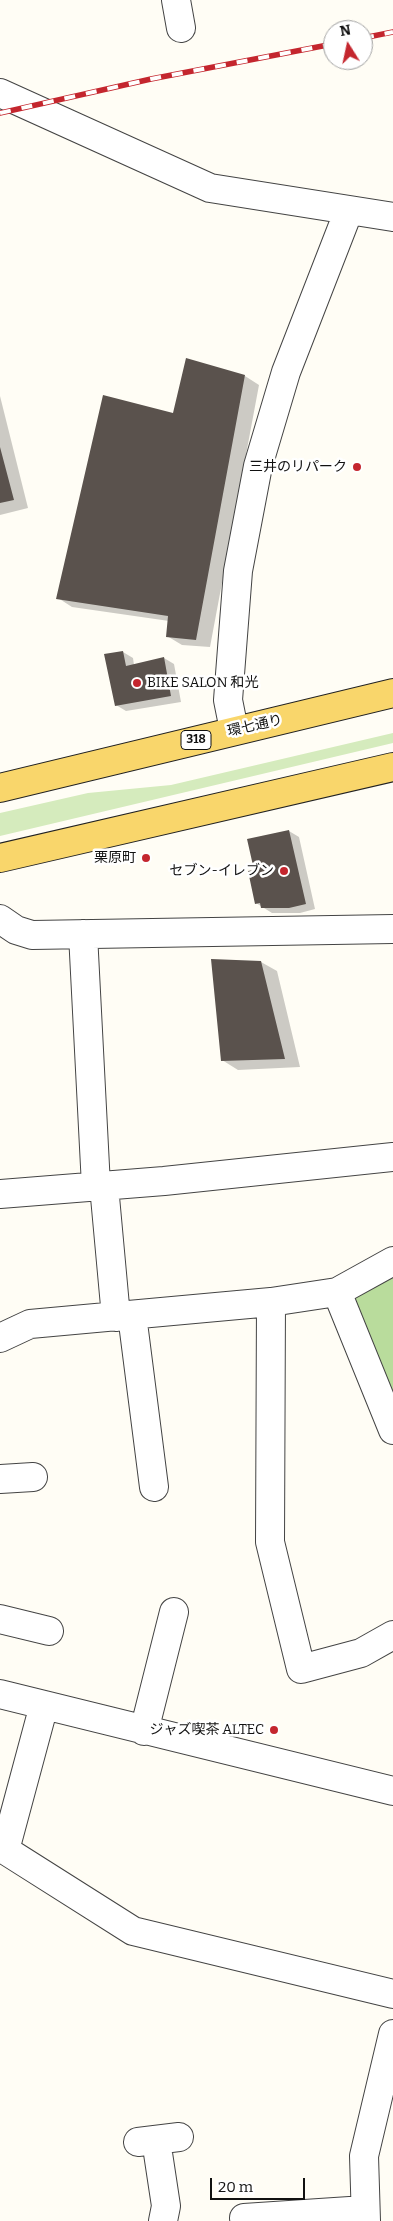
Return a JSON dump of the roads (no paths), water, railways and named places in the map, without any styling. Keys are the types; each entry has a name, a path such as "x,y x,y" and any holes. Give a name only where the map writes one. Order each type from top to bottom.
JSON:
{"main road":[{"name":"環七通り","path":"0,788 393,693"},
{"path":"0,858 393,767"}],"street":[{"path":"176,0 181,28"},
{"path":"0,93 210,188 393,217"},
{"path":"234,730 228,700 238,571 258,466 286,372 349,210"},
{"path":"0,919 16,930 32,935 393,929"},
{"path":"83,934 100,1186 154,1487"},
{"path":"0,1194 164,1182 393,1157"},
{"path":"0,1338 30,1324 271,1302 338,1292 393,1261"},
{"path":"338,1292 393,1430"},
{"path":"271,1302 270,1542 301,1669 361,1654 393,1635"},
{"path":"0,1479 34,1477"},
{"path":"144,1730 174,1612"},
{"path":"0,1619 49,1631"},
{"path":"0,1694 393,1791"},
{"path":"44,1705 8,1807 5,1850 133,1931 393,1994"},
{"path":"244,2218 366,2216 364,2156 393,2034"},
{"path":"157,2140 166,2206 163,2221"}],"railway":[{"path":"373,36 393,32"},
{"path":"0,113 151,79 323,46"}],"place":[{"name":"三井のリパーク","path":"357,467"},
{"name":"BIKE SALON 和光","path":"137,683"},
{"name":"栗原町","path":"146,858"},
{"name":"セブン-イレブン","path":"284,871"},
{"name":"ジャズ喫茶 ALTEC","path":"274,1730"}]}
